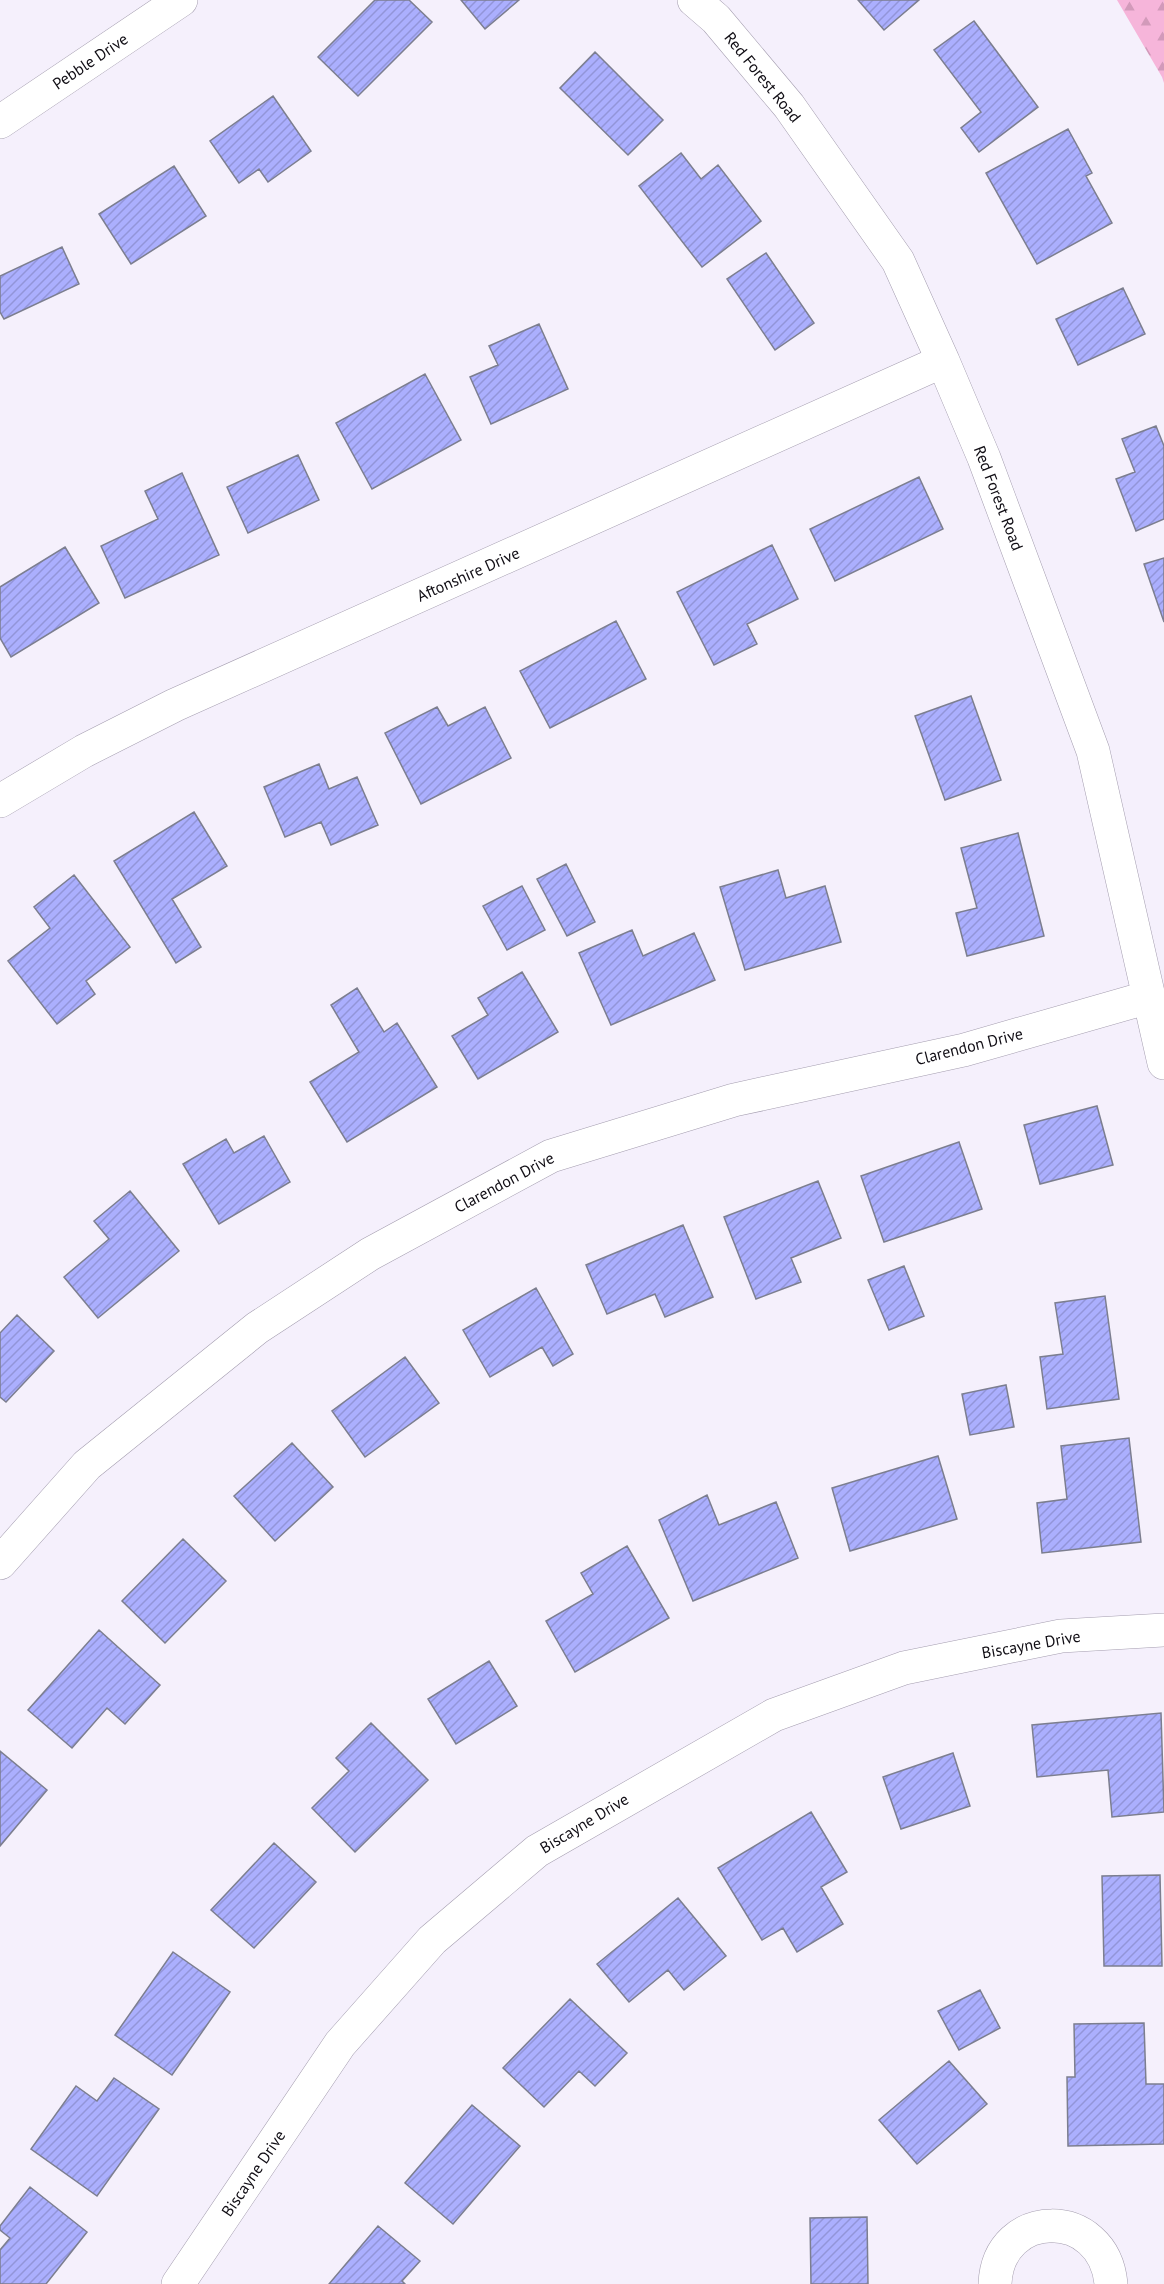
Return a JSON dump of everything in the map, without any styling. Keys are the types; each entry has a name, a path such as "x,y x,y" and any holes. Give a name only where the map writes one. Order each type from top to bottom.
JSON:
{"street":[{"name":"Pebble Drive","path":"0,122 181,0"},
{"name":"Red Forest Road","path":"694,0 716,19 789,106 898,261 943,361 984,458 1093,751 1164,1063"},
{"name":"Aftonshire Drive","path":"0,801 84,751 175,705 943,361"},
{"name":"Clarendon Drive","path":"0,1563 87,1465 257,1328 370,1254 550,1156 734,1100 964,1050 1149,996"},
{"name":"Biscayne Drive","path":"178,2284 340,2044 432,1940 537,1851 669,1773 774,1715 904,1668 1061,1636 1164,1630"},
{"path":"995,2284 998,2262 1007,2247 1028,2231 1055,2224 1072,2228 1094,2243 1109,2266 1111,2284 1124,2284"}],"green space":[{"path":"1117,0 1164,0 1164,83 1162,77"}],"building":[{"path":"375,0 409,0 432,22 358,96 318,57"},
{"path":"461,0 519,0 485,29"},
{"path":"858,0 919,0 884,30"},
{"path":"974,21 1038,107 979,152 961,128 981,112 934,50"},
{"path":"595,52 663,120 628,155 560,88"},
{"path":"273,96 311,151 268,182 259,169 239,183 210,141"},
{"path":"1068,129 1092,173 1086,176 1112,223 1037,264 986,173"},
{"path":"681,153 701,179 718,165 761,221 702,267 639,186"},
{"path":"174,166 206,216 131,264 99,214"},
{"path":"62,247 79,284 4,319 0,312 0,276"},
{"path":"766,253 814,323 775,350 727,279"},
{"path":"1123,288 1145,334 1078,365 1056,319"},
{"path":"539,324 568,389 491,424 470,377 498,365 489,346"},
{"path":"425,374 461,440 372,489 336,423"},
{"path":"1156,426 1164,446 1164,519 1136,531 1116,479 1135,472 1122,439"},
{"path":"298,455 319,500 248,533 227,487"},
{"path":"182,473 219,555 125,598 101,546 158,519 145,491"},
{"path":"919,477 943,529 835,581 810,529"},
{"path":"772,545 798,599 747,624 757,644 714,665 677,592"},
{"path":"65,547 99,603 11,657 0,638 0,587"},
{"path":"1164,558 1164,622 1144,564"},
{"path":"616,621 646,679 550,728 520,671"},
{"path":"971,696 1001,780 945,800 915,716"},
{"path":"437,707 448,726 485,707 511,758 421,804 385,733"},
{"path":"319,764 329,789 357,777 378,825 331,845 321,822 285,837 264,787"},
{"path":"194,812 227,866 172,899 201,947 176,963 114,861"},
{"path":"1018,833 1044,936 967,956 956,913 977,908 961,848"},
{"path":"566,864 595,922 567,936 537,879"},
{"path":"778,870 786,898 825,886 841,942 745,970 720,887"},
{"path":"74,875 130,947 86,981 95,994 57,1024 8,961 50,928 34,907"},
{"path":"522,886 545,930 507,950 483,906"},
{"path":"632,930 643,956 694,933 715,980 611,1025 579,953"},
{"path":"522,972 558,1032 478,1079 452,1036 488,1015 478,998"},
{"path":"357,988 384,1032 397,1023 437,1087 347,1142 310,1082 359,1052 331,1005"},
{"path":"1097,1106 1113,1165 1040,1184 1024,1125"},
{"path":"264,1136 290,1182 219,1224 183,1164 226,1139 234,1153"},
{"path":"959,1142 982,1209 884,1242 861,1176"},
{"path":"818,1181 841,1238 791,1258 801,1282 756,1299 724,1217"},
{"path":"130,1191 179,1251 98,1318 64,1277 109,1239 94,1221"},
{"path":"683,1225 713,1297 665,1317 655,1294 607,1314 586,1265"},
{"path":"904,1266 924,1316 889,1330 868,1280"},
{"path":"536,1288 573,1354 553,1366 542,1347 490,1377 463,1330"},
{"path":"1105,1296 1119,1399 1047,1409 1040,1357 1063,1354 1055,1303"},
{"path":"17,1315 54,1351 6,1402 0,1397 0,1333"},
{"path":"405,1357 439,1403 365,1457 332,1411"},
{"path":"1006,1385 1014,1427 970,1435 962,1394"},
{"path":"1129,1438 1141,1542 1042,1553 1037,1503 1067,1499 1061,1446"},
{"path":"292,1443 333,1487 275,1541 234,1496"},
{"path":"938,1456 957,1519 850,1551 832,1488"},
{"path":"707,1495 719,1525 776,1502 798,1558 693,1601 659,1520"},
{"path":"183,1539 226,1581 165,1643 122,1601"},
{"path":"627,1546 669,1618 575,1672 546,1621 593,1594 581,1573"},
{"path":"99,1630 160,1685 125,1724 107,1708 72,1748 28,1710"},
{"path":"489,1661 517,1706 456,1744 428,1699"},
{"path":"1161,1713 1164,1812 1112,1817 1108,1770 1037,1777 1032,1725"},
{"path":"371,1723 428,1780 355,1852 312,1808 349,1771 336,1758"},
{"path":"0,1751 47,1790 0,1846"},
{"path":"953,1753 970,1806 901,1829 883,1777"},
{"path":"811,1812 847,1872 821,1887 843,1924 797,1952 783,1928 762,1940 718,1868"},
{"path":"274,1843 316,1882 254,1948 211,1910"},
{"path":"1160,1875 1162,1966 1104,1966 1102,1876"},
{"path":"678,1898 726,1956 684,1990 668,1970 629,2002 597,1964"},
{"path":"173,1952 230,1992 172,2075 115,2035"},
{"path":"980,1990 1000,2028 959,2050 938,2011"},
{"path":"570,1999 627,2053 595,2086 579,2071 544,2107 503,2068"},
{"path":"1144,2023 1146,2084 1164,2084 1164,2144 1068,2146 1067,2077 1075,2077 1074,2024"},
{"path":"949,2061 987,2104 917,2164 879,2120"},
{"path":"114,2078 159,2109 97,2196 31,2149 76,2086 97,2101"},
{"path":"472,2105 520,2146 453,2224 405,2183"},
{"path":"30,2187 87,2232 46,2284 0,2284 0,2250 10,2238 0,2230 0,2226"},
{"path":"867,2217 868,2284 811,2284 810,2218"},
{"path":"378,2226 420,2261 402,2281 405,2284 329,2284"}]}
